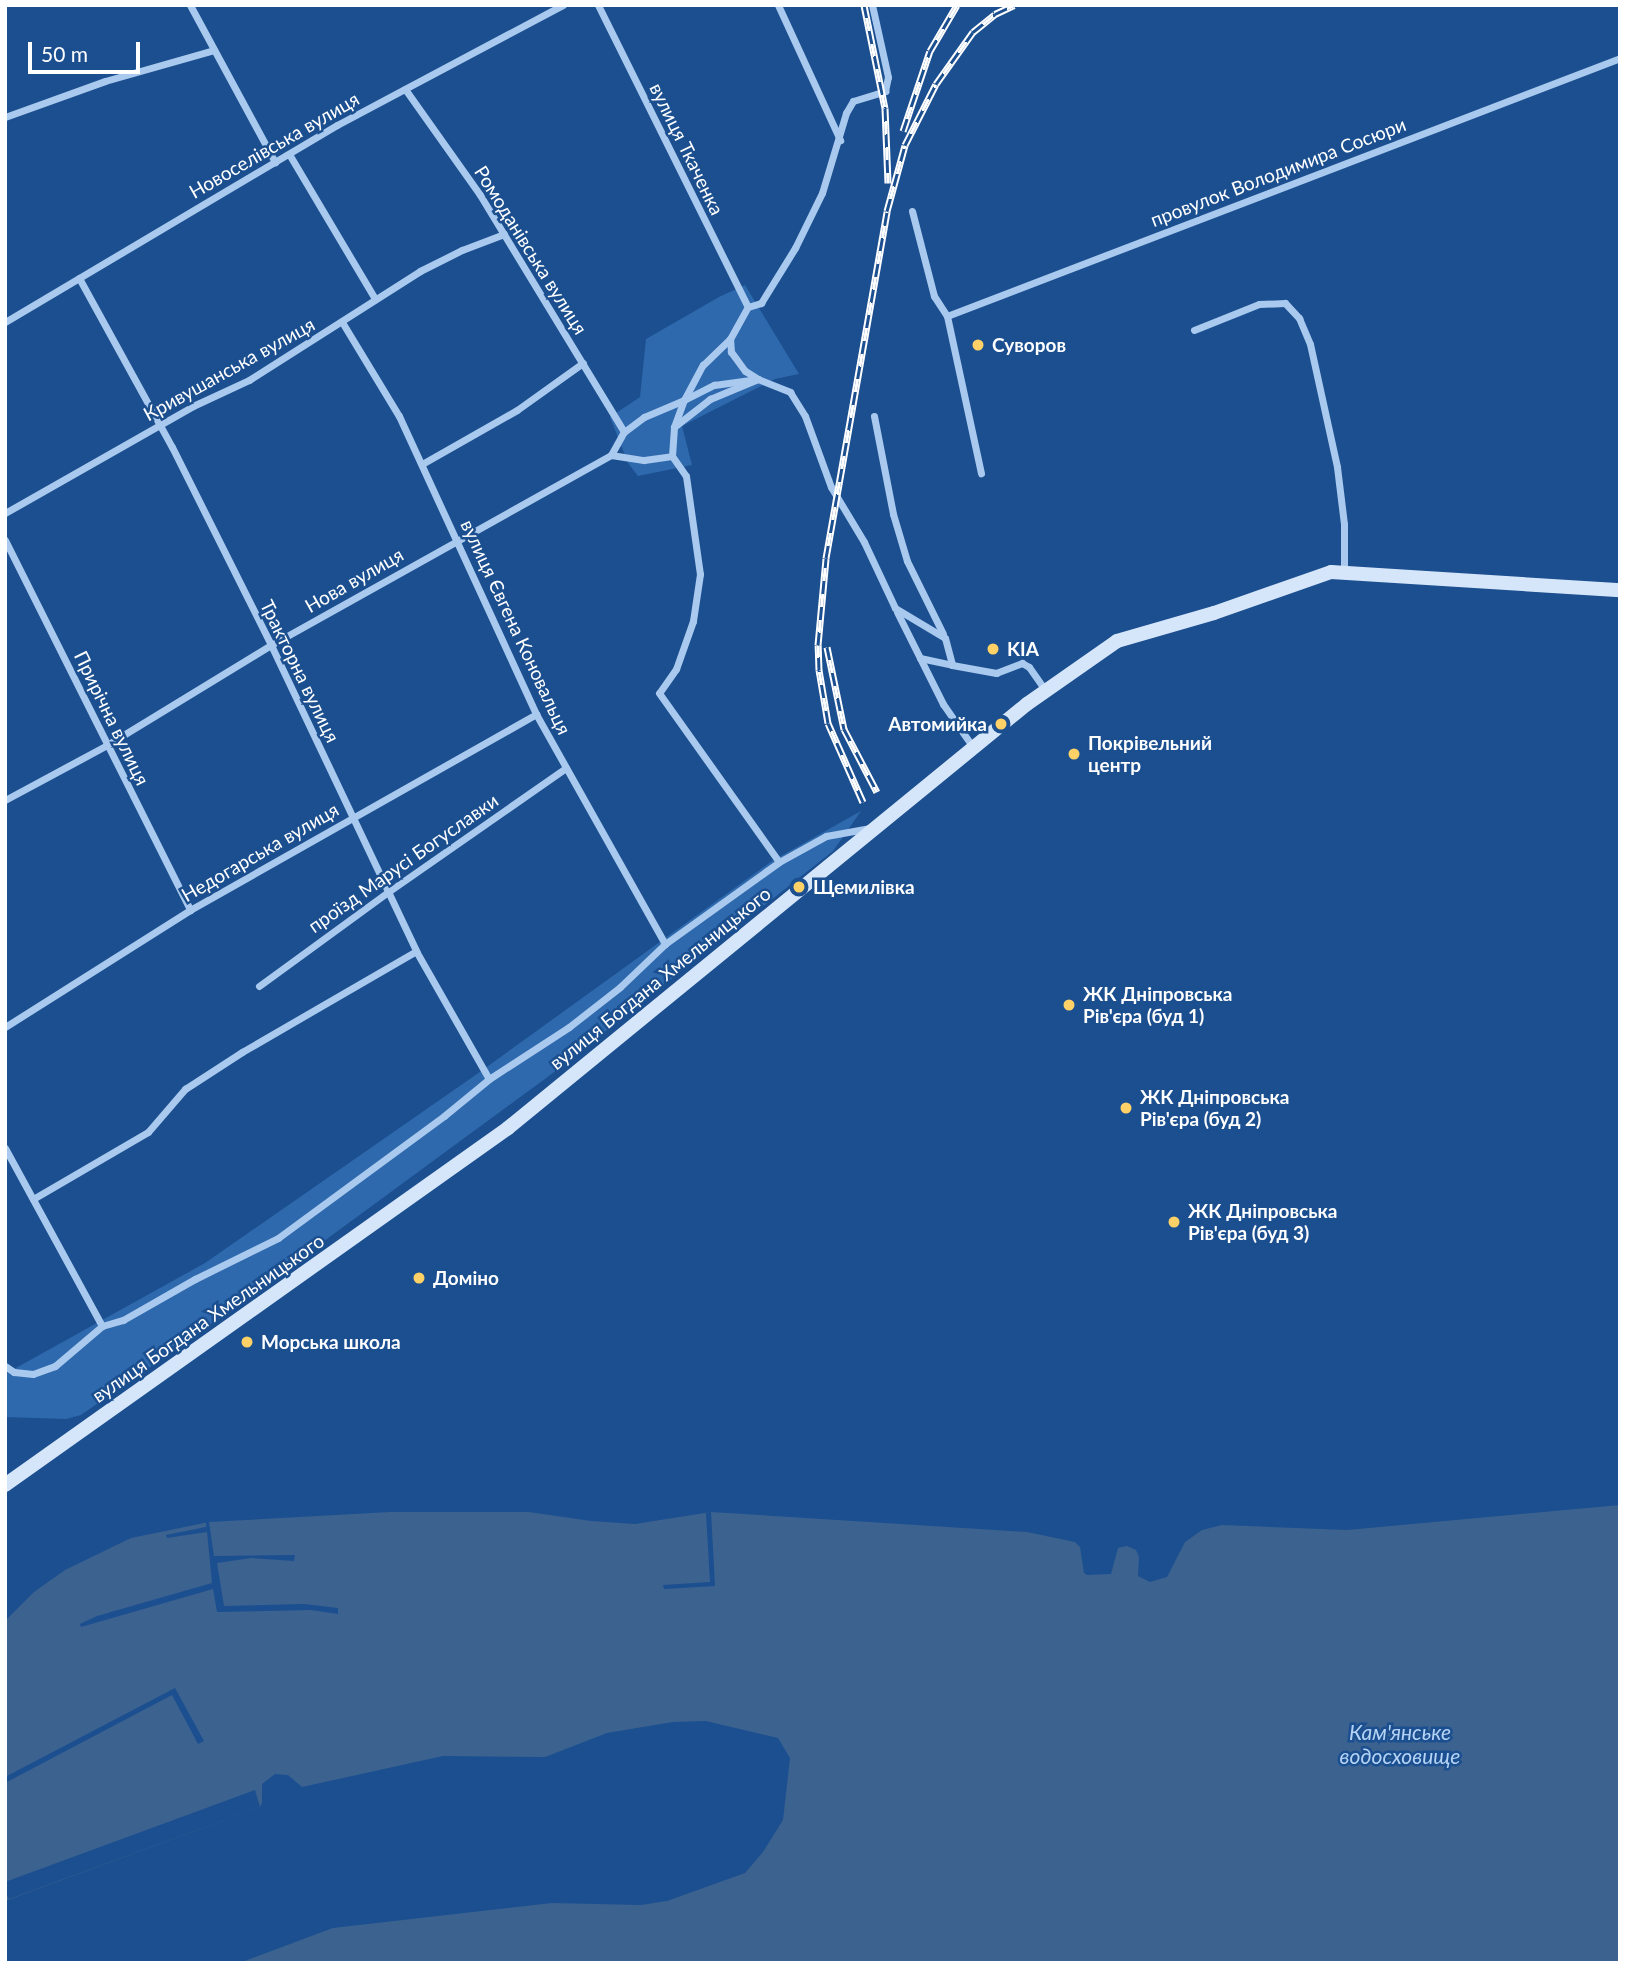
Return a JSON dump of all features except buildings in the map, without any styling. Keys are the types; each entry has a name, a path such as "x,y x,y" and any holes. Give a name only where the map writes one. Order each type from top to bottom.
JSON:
{"main road":[{"name":"вулиця Богдана Хмельницького","path":"5,1485 508,1128 974,748 1046,691 1117,641 1214,613 1331,572 1620,590"}],"street":[{"path":"190,5 275,162"},
{"name":"Новоселівська вулиця","path":"5,322 289,154 563,5"},
{"name":"вулиця Ткаченка","path":"598,5 748,307"},
{"path":"778,5 839,140"},
{"path":"779,862 659,693 676,669 693,621 700,575 686,476 672,456 674,427 684,400 703,365 730,339 748,307 761,303 795,248 822,193 846,113 853,101 885,91 888,77 872,5"},
{"path":"5,117 105,81 214,50"},
{"name":"провулок Володимира Сосюри","path":"947,316 1620,58"},
{"name":"Ромоданівська вулиця","path":"405,89 505,234 624,432"},
{"path":"289,154 375,299"},
{"path":"912,212 934,296 947,316 981,473"},
{"name":"Кривушанська вулиця","path":"5,513 193,406 249,380 375,299 462,250 505,234"},
{"name":"Тракторна вулиця","path":"79,278 160,426 271,645 416,951 489,1079"},
{"path":"1194,330 1259,304 1285,303 1299,318 1310,344 1337,467 1344,523 1344,573"},
{"name":"вулиця Євгена Коновальця","path":"342,322 399,416 458,539 536,714 666,944"},
{"path":"730,339 731,352 745,371 790,391 805,416 831,487 864,542 943,704 974,748"},
{"path":"422,464 517,410 583,363"},
{"path":"672,456 644,460 611,455 624,432 645,417 714,385 758,379"},
{"path":"674,427 710,399 758,379"},
{"path":"874,416 893,514 907,561 945,638 951,665"},
{"name":"Нова вулиця","path":"5,800 107,745 271,645 611,455"},
{"name":"Прирічна вулиця","path":"5,540 190,910"},
{"path":"895,608 945,638"},
{"path":"920,658 996,673 1022,663 1029,667 1046,691"},
{"name":"Недогарська вулиця","path":"5,1027 190,910 536,714"},
{"name":"проїзд Марусі Богуславки","path":"259,986 388,891 566,768"},
{"path":"5,1366 14,1372 33,1374 55,1366 102,1326 122,1320 195,1279 278,1238 444,1116 489,1079 569,1027 620,987 666,944 779,862 826,836 877,827"},
{"path":"33,1199 148,1132 185,1089 242,1052 416,951"},
{"path":"5,1148 102,1326"}],"shaded area":[{"path":"745,285 799,374 775,379 682,426 692,465 638,476 628,463 610,417 640,397 646,339"},
{"path":"861,811 833,851 549,1076 192,1338 81,1415 66,1419 5,1417 5,1374 205,1263 477,1074 772,861"}],"water":[{"name":"Кам'янське водосховище","path":"1620,1505 1620,1963 239,1963 333,1928 552,1903 641,1905 667,1901 745,1873 763,1852 783,1820 790,1758 778,1738 706,1721 673,1722 607,1733 545,1757 443,1756 302,1787 288,1775 275,1774 262,1784 260,1807 5,1901 5,1621 34,1592 65,1570 131,1538 209,1522 390,1512 529,1512 635,1524 711,1512 1027,1532 1075,1542 1080,1547 1084,1573 1087,1575 1111,1574 1118,1548 1127,1546 1136,1550 1139,1557 1138,1576 1150,1582 1167,1577 1185,1542 1202,1530 1222,1525 1347,1530"}],"pier":[{"path":"711,1512 715,1586 664,1589 663,1585 710,1582 706,1513"},
{"path":"206,1522 209,1522 214,1556 295,1555 294,1561 251,1558 217,1563 224,1606 304,1604 338,1608 338,1614 311,1610 217,1612 213,1589 81,1627 80,1624 97,1616 212,1583 207,1532 167,1538 166,1535 206,1527"},
{"path":"175,1688 204,1741 198,1744 172,1695 5,1783 5,1777"},
{"path":"255,1790 260,1807 9,1899 5,1892 5,1882"}],"railway":[{"path":"864,5 885,108 888,183"},
{"path":"903,131 930,51 957,5"},
{"path":"863,802 828,723 819,670 818,645 826,558 887,211 905,145 936,84 973,32 995,14 1014,5"},
{"path":"827,647 844,729 877,792"}],"place":[{"name":"Суворов","path":"978,345"},
{"name":"KIA","path":"993,649"},
{"name":"Автомийка","path":"1001,724"},
{"name":"Покрівельний центр","path":"1074,754"},
{"name":"Щемилівка","path":"799,887"},
{"name":"ЖК Дніпровська Рів'єра (буд 1)","path":"1069,1005"},
{"name":"ЖК Дніпровська Рів'єра (буд 2)","path":"1126,1108"},
{"name":"ЖК Дніпровська Рів'єра (буд 3)","path":"1174,1222"},
{"name":"Доміно","path":"419,1278"},
{"name":"Морська школа","path":"247,1342"}]}
